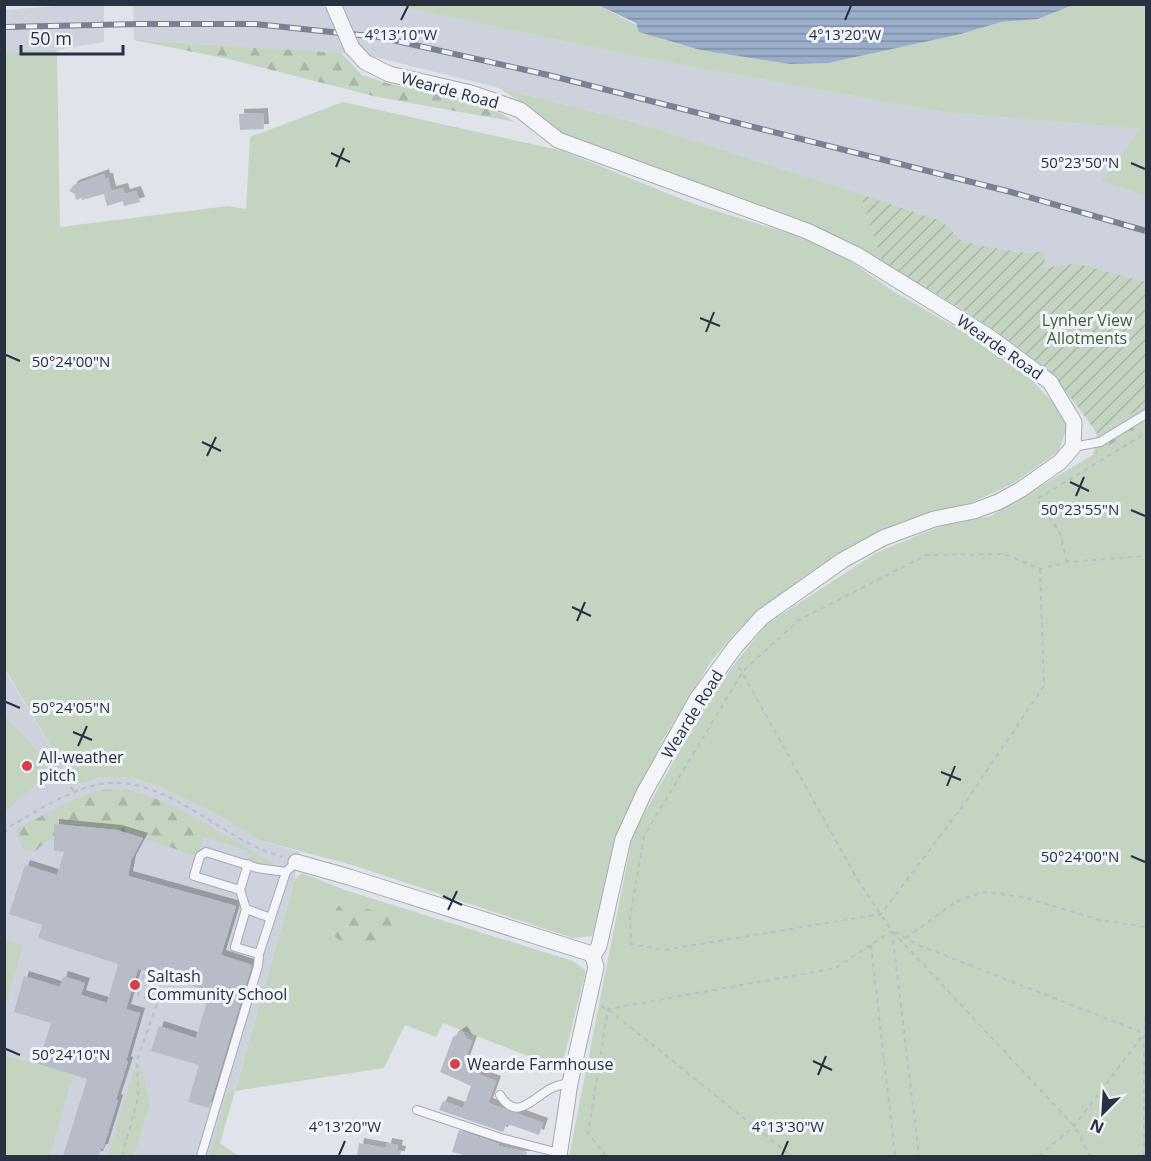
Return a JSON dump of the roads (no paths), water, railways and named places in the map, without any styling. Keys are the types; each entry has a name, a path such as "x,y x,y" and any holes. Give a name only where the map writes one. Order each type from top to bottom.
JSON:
{"street":[{"name":"Wearde Road","path":"333,4 352,48 366,62 389,74 471,93 520,110 558,140 807,231 857,255 991,338 1050,382 1074,422 1073,447 1060,462 1020,490 974,511 934,519 883,538 843,560 762,617 728,656 697,699 644,793 623,839 599,946 593,956 596,967 570,1083 559,1155"},
{"path":"291,867 395,891 593,956"}],"lane":[{"path":"1073,447 1100,442 1146,414"},
{"path":"201,1156 271,918 291,867 257,868 206,852 200,856 194,876 240,890"},
{"path":"248,864 240,890 246,909 235,947 260,954"},
{"path":"246,909 271,918"},
{"path":"500,1095 513,1107 525,1107 549,1089 570,1083"},
{"path":"417,1110 559,1155"}],"water":[{"path":"598,5 1073,5 1038,19 1001,22 961,34 828,63 790,64 700,50 639,32 636,23"}],"railway":[{"path":"4,27 255,24 379,37 548,75 1011,192 1146,231"}],"place":[{"name":"All-weather pitch","path":"27,766"},
{"name":"Saltash Community School","path":"135,985"},
{"name":"Wearde Farmhouse","path":"455,1064"}],"park label":[{"name":"Lynher View Allotments","path":"1087,329"}]}
